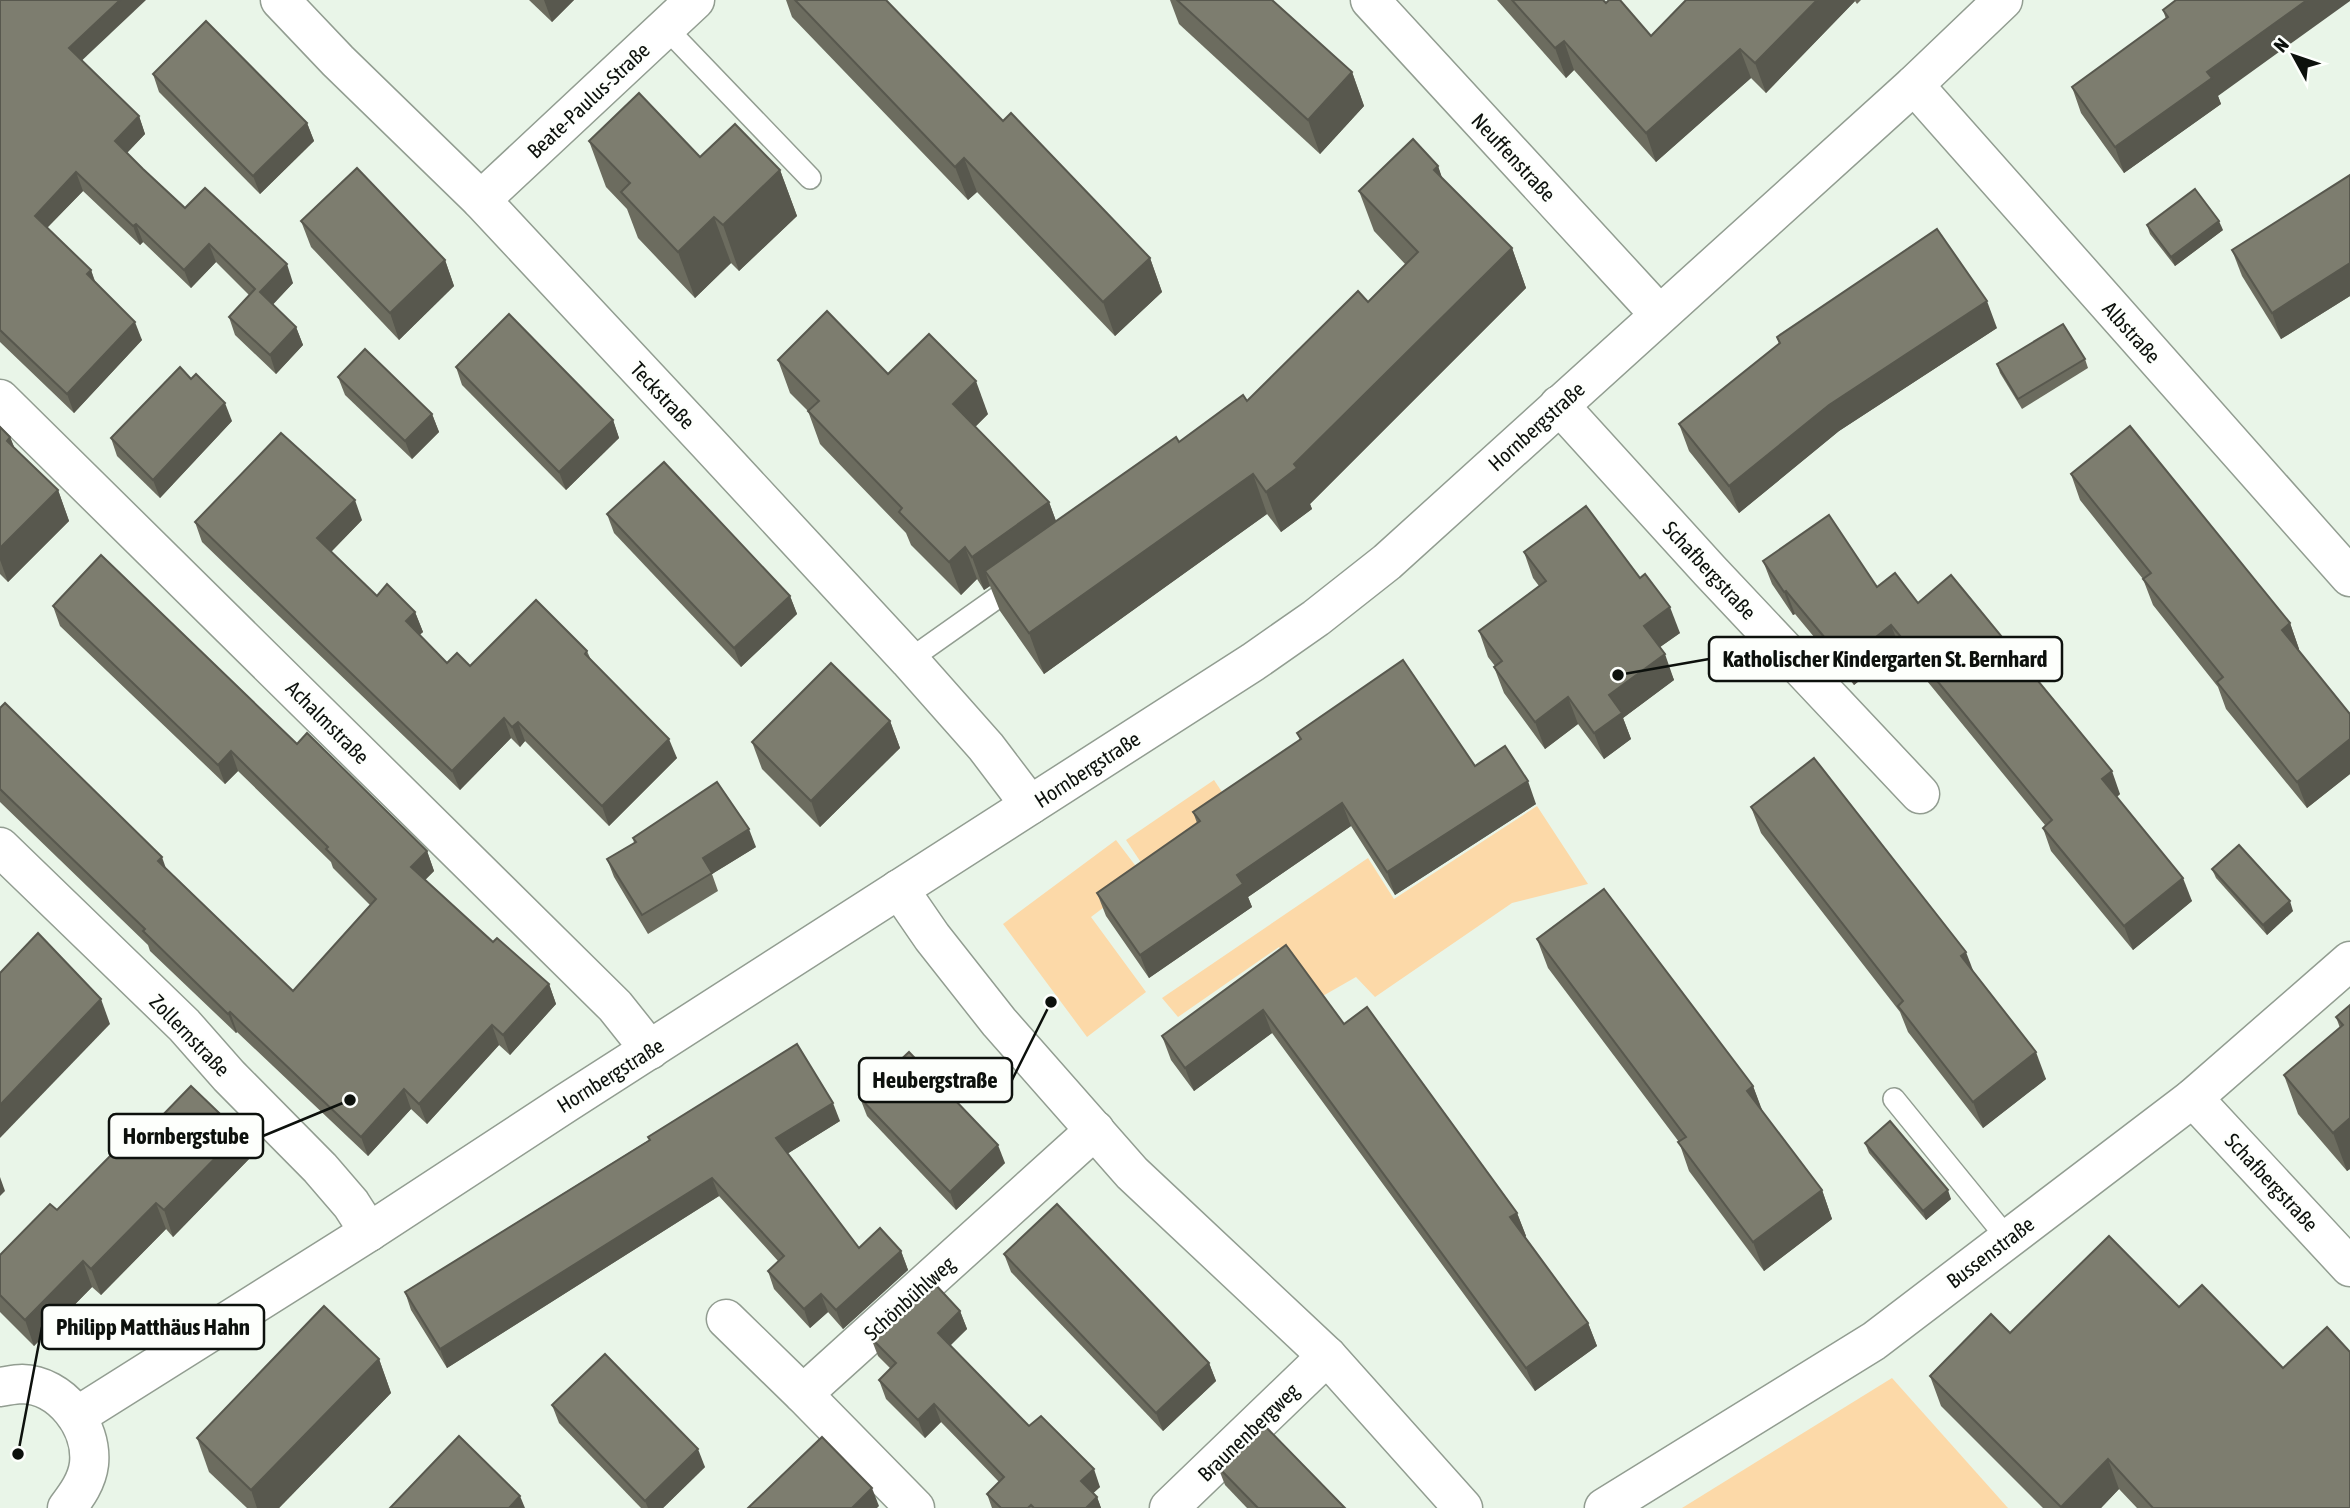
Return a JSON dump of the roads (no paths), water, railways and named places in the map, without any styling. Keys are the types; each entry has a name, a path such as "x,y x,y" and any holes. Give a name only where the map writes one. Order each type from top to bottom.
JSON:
{"street":[{"name":"Teckstraße","path":"281,0 338,61 481,200 909,660 986,747 1030,806"},
{"name":"Beate-Paulus-Straße","path":"481,200 695,0"},
{"name":"Neuffenstraße","path":"1370,0 1658,314"},
{"name":"Hornbergstraße","path":"77,1416 369,1232 1254,662 1316,618 1387,562 1914,85 2003,0"},
{"name":"Albstraße","path":"1914,85 2350,577"},
{"name":"Achalmstraße","path":"0,399 615,1006 650,1050"},
{"name":"Schafbergstraße","path":"1559,405 1710,571 1920,793"},
{"name":"Zollernstraße","path":"0,847 184,1025 229,1076 320,1168 351,1205 369,1232"},
{"path":"899,889 932,937 999,1022 1132,1173 1328,1356 1463,1508"},
{"name":"Bussenstraße","path":"1604,1508 1874,1341 2193,1098 2350,961"},
{"name":"Schafbergstraße","path":"2193,1098 2350,1267"},
{"name":"Schönbühlweg","path":"803,1395 1095,1130"},
{"path":"726,1319 915,1508"},
{"name":"Braunenbergweg","path":"1169,1508 1328,1356"},
{"path":"0,1387 23,1384 54,1394 77,1416 87,1439 89,1464 81,1489 67,1508"}],"lane":[{"path":"666,28 810,178"},
{"path":"909,660 1040,567"},
{"path":"1894,1099 2008,1239"}],"place":[{"name":"Katholischer Kindergarten St. Bernhard","path":"1618,675"},
{"name":"Heubergstraße","path":"1051,1002"},
{"name":"Hornbergstube","path":"350,1100"},
{"name":"Philipp Matthäus Hahn","path":"18,1454"}]}
